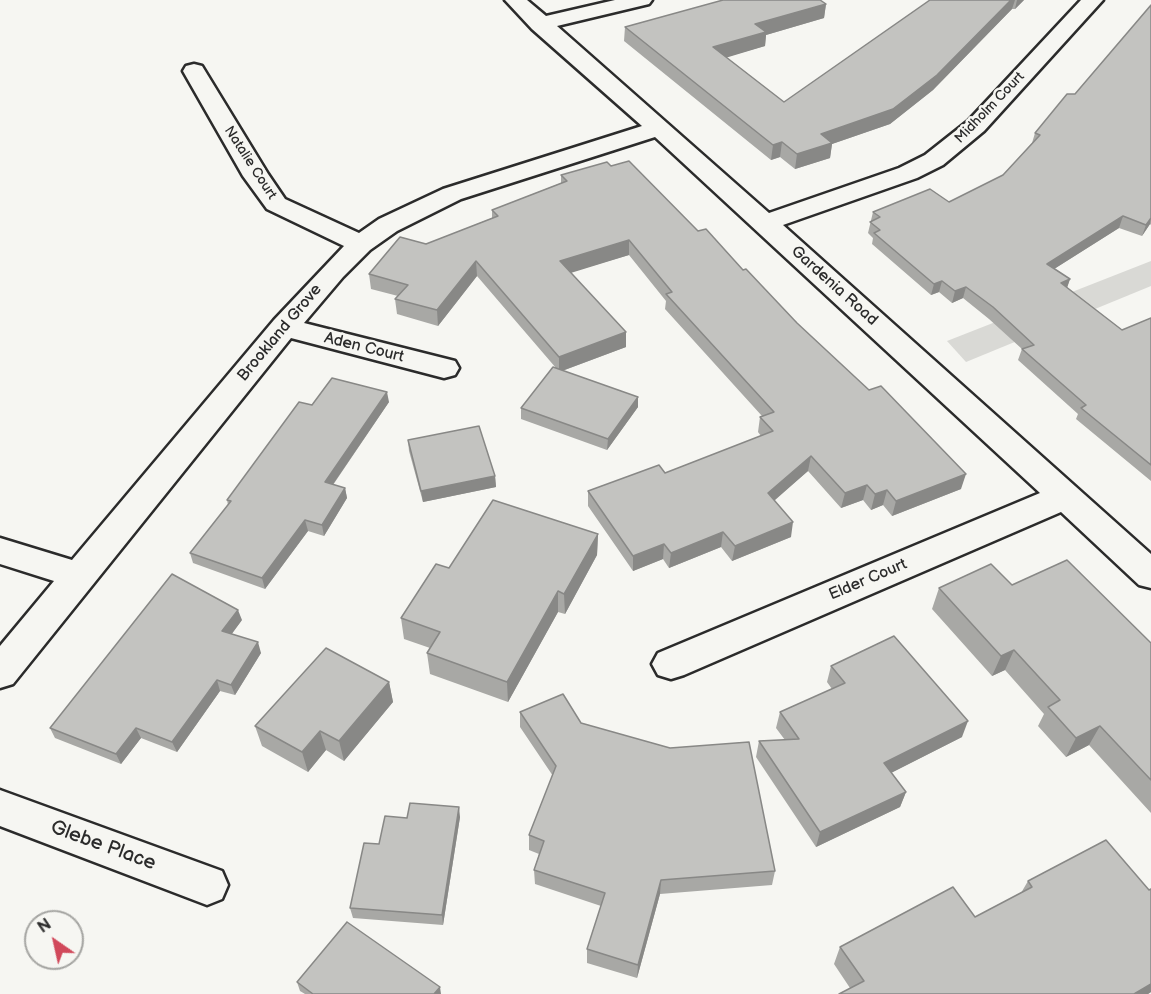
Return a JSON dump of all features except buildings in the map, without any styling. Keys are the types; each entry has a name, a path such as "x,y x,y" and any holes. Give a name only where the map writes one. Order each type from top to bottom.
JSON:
{"street":[{"name":"Gardenia Road","path":"515,0 765,223 1151,575"},
{"path":"540,24 642,0"},
{"name":"Midholm Court","path":"765,223 908,173 934,160 976,126 1093,0"},
{"name":"Natalie Court","path":"194,71 256,177 271,198 293,213 361,244"},
{"name":"Brookland Grove","path":"0,673 284,327 333,271 361,244 388,225 452,194 657,129"},
{"name":"Aden Court","path":"284,327 444,368"},
{"name":"Elder Court","path":"671,664 1066,496"},
{"path":"0,550 80,576"},
{"name":"Glebe Place","path":"0,808 207,885"}],"shaded area":[{"path":"1151,261 1151,286 966,362 947,341"}]}
